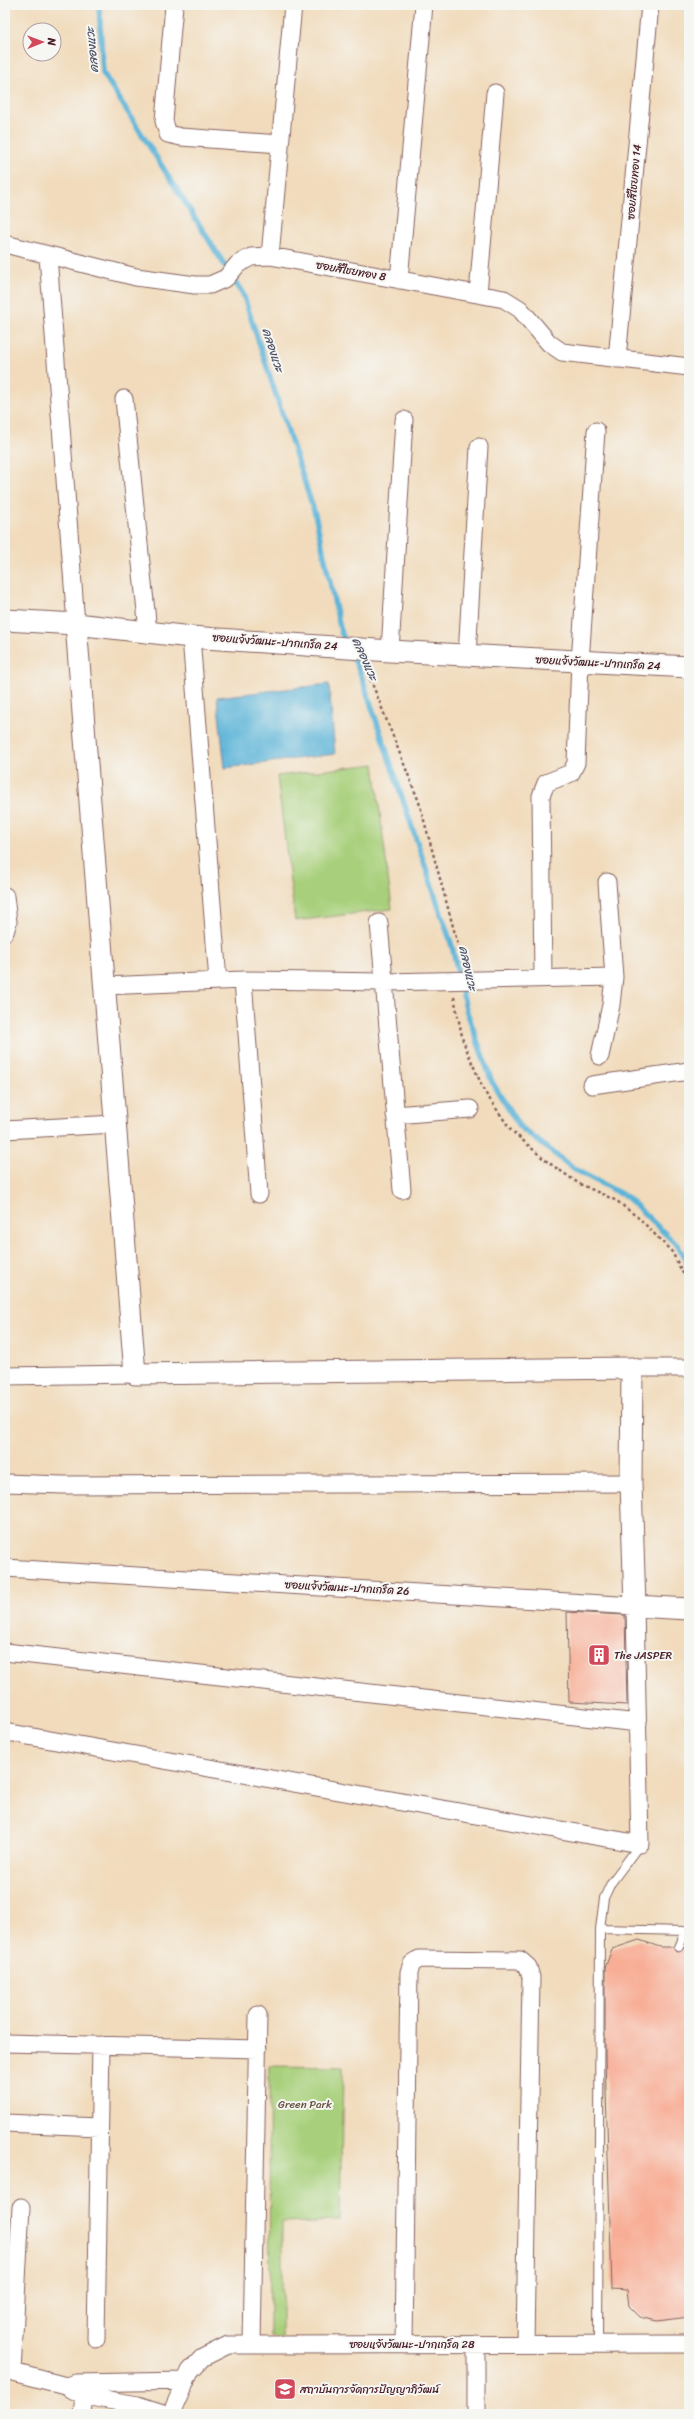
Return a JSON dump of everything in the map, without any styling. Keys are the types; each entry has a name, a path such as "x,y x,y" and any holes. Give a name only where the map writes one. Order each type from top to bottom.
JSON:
{"street":[{"path":"174,5 164,121 168,134 280,144"},
{"path":"270,256 293,5"},
{"path":"399,280 424,5"},
{"name":"ซอยสีไชยทอง 14","path":"617,359 650,5"},
{"path":"478,294 495,93"},
{"name":"ซอยสีไชยทอง 8","path":"5,244 136,277 195,285 210,285 251,257 270,256 504,300 520,309 549,343 562,352 689,367"},
{"path":"48,256 134,1374"},
{"path":"124,399 148,631"},
{"path":"390,651 404,420"},
{"path":"543,979 541,796 546,783 571,773 576,763 580,662 596,431"},
{"path":"467,656 479,447"},
{"name":"ซอยแจ้งวัฒนะ-ปากเกร็ด 24","path":"5,620 76,624 191,637 390,651 689,668"},
{"path":"191,637 218,981"},
{"path":"600,1056 611,1005 614,977 607,882"},
{"path":"5,896 8,922 5,932"},
{"path":"379,923 402,1190"},
{"path":"105,986 243,980 384,982 614,977"},
{"path":"243,980 259,1194"},
{"path":"592,1085 689,1071"},
{"path":"395,1115 470,1109"},
{"path":"5,1130 115,1124"},
{"path":"5,1732 640,1844 631,1484 632,1368"},
{"path":"5,1376 689,1368"},
{"path":"5,1483 63,1485 631,1484"},
{"name":"ซอยแจ้งวัฒนะ-ปากเกร็ด 26","path":"5,1568 689,1609"},
{"path":"5,1652 638,1723"},
{"path":"404,2344 409,1972 412,1964 419,1959 520,1960 528,1967 531,1977 525,2344"},
{"path":"252,2345 258,2015"},
{"path":"5,2043 258,2049"},
{"path":"96,2339 101,2045"},
{"path":"5,2123 99,2127"},
{"path":"21,2207 8,2371 66,2386 84,2396 138,2405 166,2414"},
{"name":"ซอยแจ้งวัฒนะ-ปากเกร็ด 28","path":"171,2414 190,2371 202,2358 228,2344 689,2344"},
{"path":"476,2344 476,2414"},
{"path":"66,2386 76,2383 186,2381"},
{"path":"82,2414 84,2396"}],"lane":[{"path":"598,2344 600,1929 604,1898 611,1883 640,1844"},
{"path":"600,1929 688,1931 679,1947"}],"path":[{"path":"348,648 419,802 468,981"},
{"path":"450,981 463,1041 484,1091 511,1130 545,1160 578,1183 617,1201 641,1220 672,1252 689,1285"}],"green space":[{"path":"374,764 392,909 295,921 277,776"},
{"name":"Green Park","path":"269,2066 343,2067 340,2221 282,2223 282,2338 270,2337"}],"water":[{"path":"329,684 335,754 225,768 217,697"}],"building":[{"name":"The JASPER","path":"567,1612 625,1615 627,1705 569,1702"},
{"path":"639,1940 660,1947 674,1947 675,1951 679,1952 685,1947 689,1947 689,2317 657,2321 640,2317 629,2306 627,2290 612,2289 605,2057 605,1968 612,1949"}],"waterway":[{"name":"คลองแวะ","path":"99,5 103,73 243,294 315,514 341,632 346,643"},
{"name":"คลองแวะ","path":"351,652 361,675 452,946 466,1009 492,1082 519,1126 574,1169 627,1197 678,1246 689,1266"}],"place":[{"name":"The JASPER","path":"599,1655"},
{"name":"สถาบันการจัดการปัญญาภิวัฒน์","path":"285,2389"}]}
